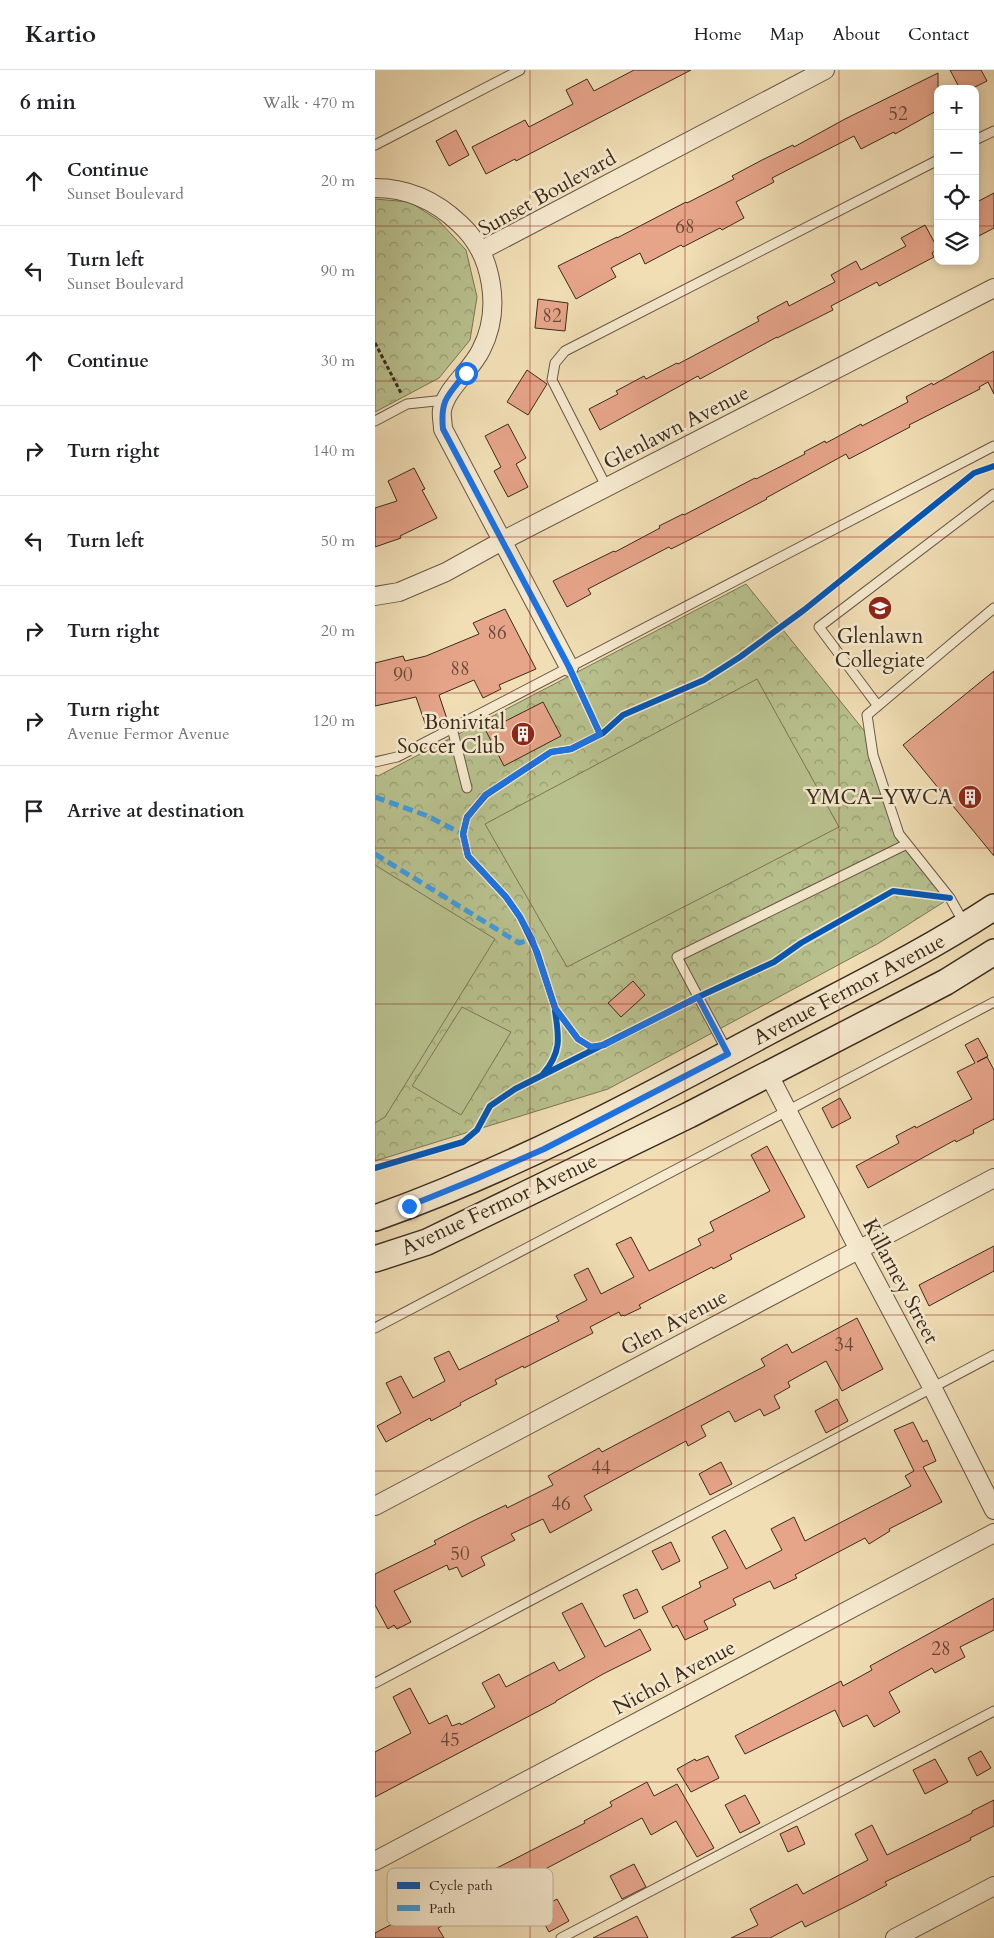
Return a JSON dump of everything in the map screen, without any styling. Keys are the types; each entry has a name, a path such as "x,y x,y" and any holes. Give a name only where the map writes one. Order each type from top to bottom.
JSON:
{"main road":[{"name":"Avenue Fermor Avenue","path":"375,1218 478,1178 544,1149 728,1054 965,926 994,907"},
{"name":"Avenue Fermor Avenue","path":"375,1259 435,1238 689,1115 946,982 994,952"}],"street":[{"name":"Sunset Boulevard","path":"445,400 481,350 488,333 492,293 489,273 481,250 825,70"},
{"path":"375,188 398,190 432,202 449,213 463,226 481,250"},
{"name":"Glenlawn Avenue","path":"375,596 399,592 446,572 502,541 994,288"},
{"path":"445,400 442,412 443,429 569,667"},
{"name":"Killarney Street","path":"768,1073 994,1510"},
{"name":"Glen Avenue","path":"375,1506 994,1178"},
{"name":"Nichol Avenue","path":"375,1861 994,1533"},
{"path":"895,1938 994,1886"}],"lane":[{"path":"375,145 520,70"},
{"path":"979,138 994,131"},
{"path":"607,488 552,380 555,363 565,351 934,162"},
{"path":"375,421 407,404 445,400"},
{"path":"375,762 397,757 994,446"},
{"path":"878,706 819,627 994,494"},
{"path":"965,926 950,898 899,834 873,755 867,715 994,608"},
{"path":"452,728 467,788"},
{"path":"728,1054 677,957 907,844"},
{"path":"375,1328 994,1002"},
{"path":"375,1683 994,1355"},
{"path":"561,1938 994,1711"}],"path":[{"path":"375,343 407,404"}],"green space":[{"path":"375,199 410,202 438,220 466,250 477,297 470,340 439,378 375,412"},
{"path":"746,584 870,738 899,834 950,898 879,943 608,1089 375,1161 375,775 378,776"},
{"path":"757,679 839,827 567,967 485,824"},
{"path":"375,865 495,939 385,1117 375,1123"},
{"path":"462,1007 511,1032 461,1115 412,1086"}],"building":[{"path":"634,70 691,70 516,161 515,159 486,174 472,147 525,120 529,127 573,104 566,90 587,79 594,91"},
{"path":"950,70 981,70 987,81 979,85 958,85"},
{"path":"938,73 938,85 934,85 934,112 895,134 894,132 861,149 854,136 772,178 774,182 736,202 744,218 683,247 681,245 645,264 640,253 611,268 616,277 576,299 558,266 734,179 732,176 793,145 794,147 845,119"},
{"path":"456,130 469,155 449,166 436,141"},
{"path":"994,193 994,228 979,236 979,220 979,201"},
{"path":"925,225 934,242 934,252 932,253 934,257 879,286 877,282 831,306 833,310 777,337 700,379 698,376 600,430 589,409 618,394 616,391 644,376 646,379 678,364 759,321 757,317 787,301 789,306 835,282 831,275 856,261 861,270 906,246 901,238"},
{"path":"538,299 568,303 565,331 535,328"},
{"path":"994,351 994,394 988,382 979,387 980,389 909,425 910,427 849,459 846,454 691,539 671,549 669,547 588,589 591,594 567,607 553,581 615,552 660,528 659,526 805,454 804,452 825,441 826,443 861,424 862,426 908,402 906,397 932,383 933,385"},
{"path":"527,370 547,384 528,415 507,402"},
{"path":"508,424 526,458 516,464 528,487 508,497 494,471 501,467 485,436"},
{"path":"414,468 425,489 422,490 437,518 400,536 401,538 375,547 375,508 397,501 388,481"},
{"path":"505,609 536,669 499,685 501,689 483,698 474,680 439,695 448,722 427,729 416,697 375,706 375,663 403,656 405,661 426,656 479,634 473,623"},
{"name":"YMCA–YWCA","path":"994,671 994,856 903,745"},
{"name":"Bonivital Soccer Club","path":"543,702 561,736 504,766 486,731"},
{"path":"633,981 645,995 621,1017 608,1003"},
{"path":"978,1038 988,1056 977,1062 987,1057 994,1070 994,1119 973,1130 974,1133 956,1142 955,1140 868,1188 856,1166 899,1143 896,1136 915,1126 916,1128 972,1099 957,1072 975,1063 965,1045"},
{"path":"840,1098 851,1118 832,1128 822,1108"},
{"path":"767,1146 805,1217 730,1255 732,1259 713,1269 712,1267 639,1305 641,1308 624,1316 621,1316 619,1312 590,1327 593,1333 524,1368 523,1366 495,1380 497,1384 460,1403 461,1405 431,1421 430,1418 386,1442 377,1426 401,1413 386,1383 401,1376 413,1398 445,1381 434,1358 449,1351 459,1370 559,1321 556,1316 587,1300 574,1275 588,1268 601,1294 634,1277 616,1244 631,1237 649,1271 701,1245 698,1239 714,1231 710,1222 770,1191 751,1155"},
{"path":"994,1246 994,1271 929,1306 919,1285"},
{"path":"857,1318 883,1369 842,1391 826,1361 788,1382 790,1387 774,1396 780,1408 764,1416 760,1409 735,1422 729,1411 701,1426 706,1436 688,1446 686,1441 584,1496 592,1510 550,1533 543,1519 511,1534 515,1540 481,1557 485,1565 462,1577 457,1567 449,1570 447,1565 394,1591 411,1622 397,1629 394,1625 388,1629 375,1605 375,1574 436,1544 434,1541 473,1521 506,1505 507,1508 553,1485 548,1476 599,1448 602,1452 765,1366 761,1359 787,1344 792,1353"},
{"path":"837,1399 848,1421 826,1433 815,1411"},
{"path":"913,1422 923,1442 927,1440 936,1461 923,1467 942,1502 889,1529 890,1531 869,1544 865,1538 795,1575 797,1578 774,1589 770,1581 733,1599 736,1605 704,1621 708,1629 685,1640 677,1625 673,1628 662,1607 701,1587 699,1582 728,1568 712,1537 725,1530 746,1569 782,1550 771,1529 794,1517 805,1541 911,1486 905,1476 914,1471 894,1430"},
{"path":"721,1462 732,1484 710,1495 699,1474"},
{"path":"671,1542 680,1561 662,1570 652,1551"},
{"path":"637,1589 648,1612 634,1619 623,1595"},
{"path":"994,1598 994,1630 960,1647 965,1657 935,1673 932,1668 889,1692 900,1712 874,1727 867,1715 843,1727 835,1710 745,1754 735,1736 841,1681 843,1686 872,1670 870,1666"},
{"path":"582,1603 605,1647 640,1629 651,1650 375,1797 375,1752 411,1733 393,1697 410,1688 429,1724 447,1715 452,1726 460,1723 461,1725 495,1707 482,1683 499,1674 506,1687 554,1662 559,1671 585,1657 562,1613"},
{"path":"981,1751 991,1768 977,1776 968,1758"},
{"path":"708,1756 719,1778 691,1792 677,1769 695,1759 696,1761"},
{"path":"935,1759 948,1782 925,1794 913,1770"},
{"path":"647,1782 654,1796 677,1784 714,1848 697,1857 676,1821 651,1835 642,1818 547,1868 497,1868 585,1823 584,1821 612,1806 610,1802"},
{"path":"745,1795 760,1823 740,1833 725,1805"},
{"path":"994,1800 994,1826 970,1838 971,1840 885,1882 887,1885 855,1902 805,1927 802,1921 770,1938 731,1938 758,1925 750,1909 797,1884 803,1894 868,1860 855,1834 872,1825 887,1855 972,1813 972,1811"},
{"path":"797,1826 805,1844 788,1852 780,1834"},
{"path":"634,1864 646,1887 622,1899 610,1876"},
{"path":"557,1899 569,1921 549,1932 546,1926 553,1926 553,1901"},
{"path":"637,1916 648,1938 593,1938"},
{"path":"388,1926 442,1926 438,1928 444,1938 375,1938 375,1933"}],"marked path":[{"path":"375,797 425,815 463,834"},
{"path":"375,854 519,943 532,939"}],"cycle path":[{"path":"604,1045 591,1047 578,1039 555,1008 537,952 520,917 506,897 468,856 463,834 467,817 486,795 551,752 571,749 603,733 623,715 704,680 740,657 804,610 974,473 994,466"},
{"path":"569,667 600,734"},
{"path":"375,1168 463,1142 477,1130 490,1106 515,1089 698,997 774,962 801,943 893,891 950,898"},
{"path":"543,1074 553,1059 558,1044 555,1011"}],"place":[{"name":"Glenlawn Collegiate","path":"880,608"},
{"name":"Bonivital Soccer Club","path":"523,734"},
{"name":"YMCA–YWCA","path":"970,797"}],"route":[{"path":"409,1206 544,1149 728,1054 698,997 604,1045 591,1047 578,1039 555,1008 532,939 520,917 506,897 468,856 463,834 467,818 485,795 551,752 571,749 600,734 569,667 443,429 442,412 445,400 466,373"}]}
